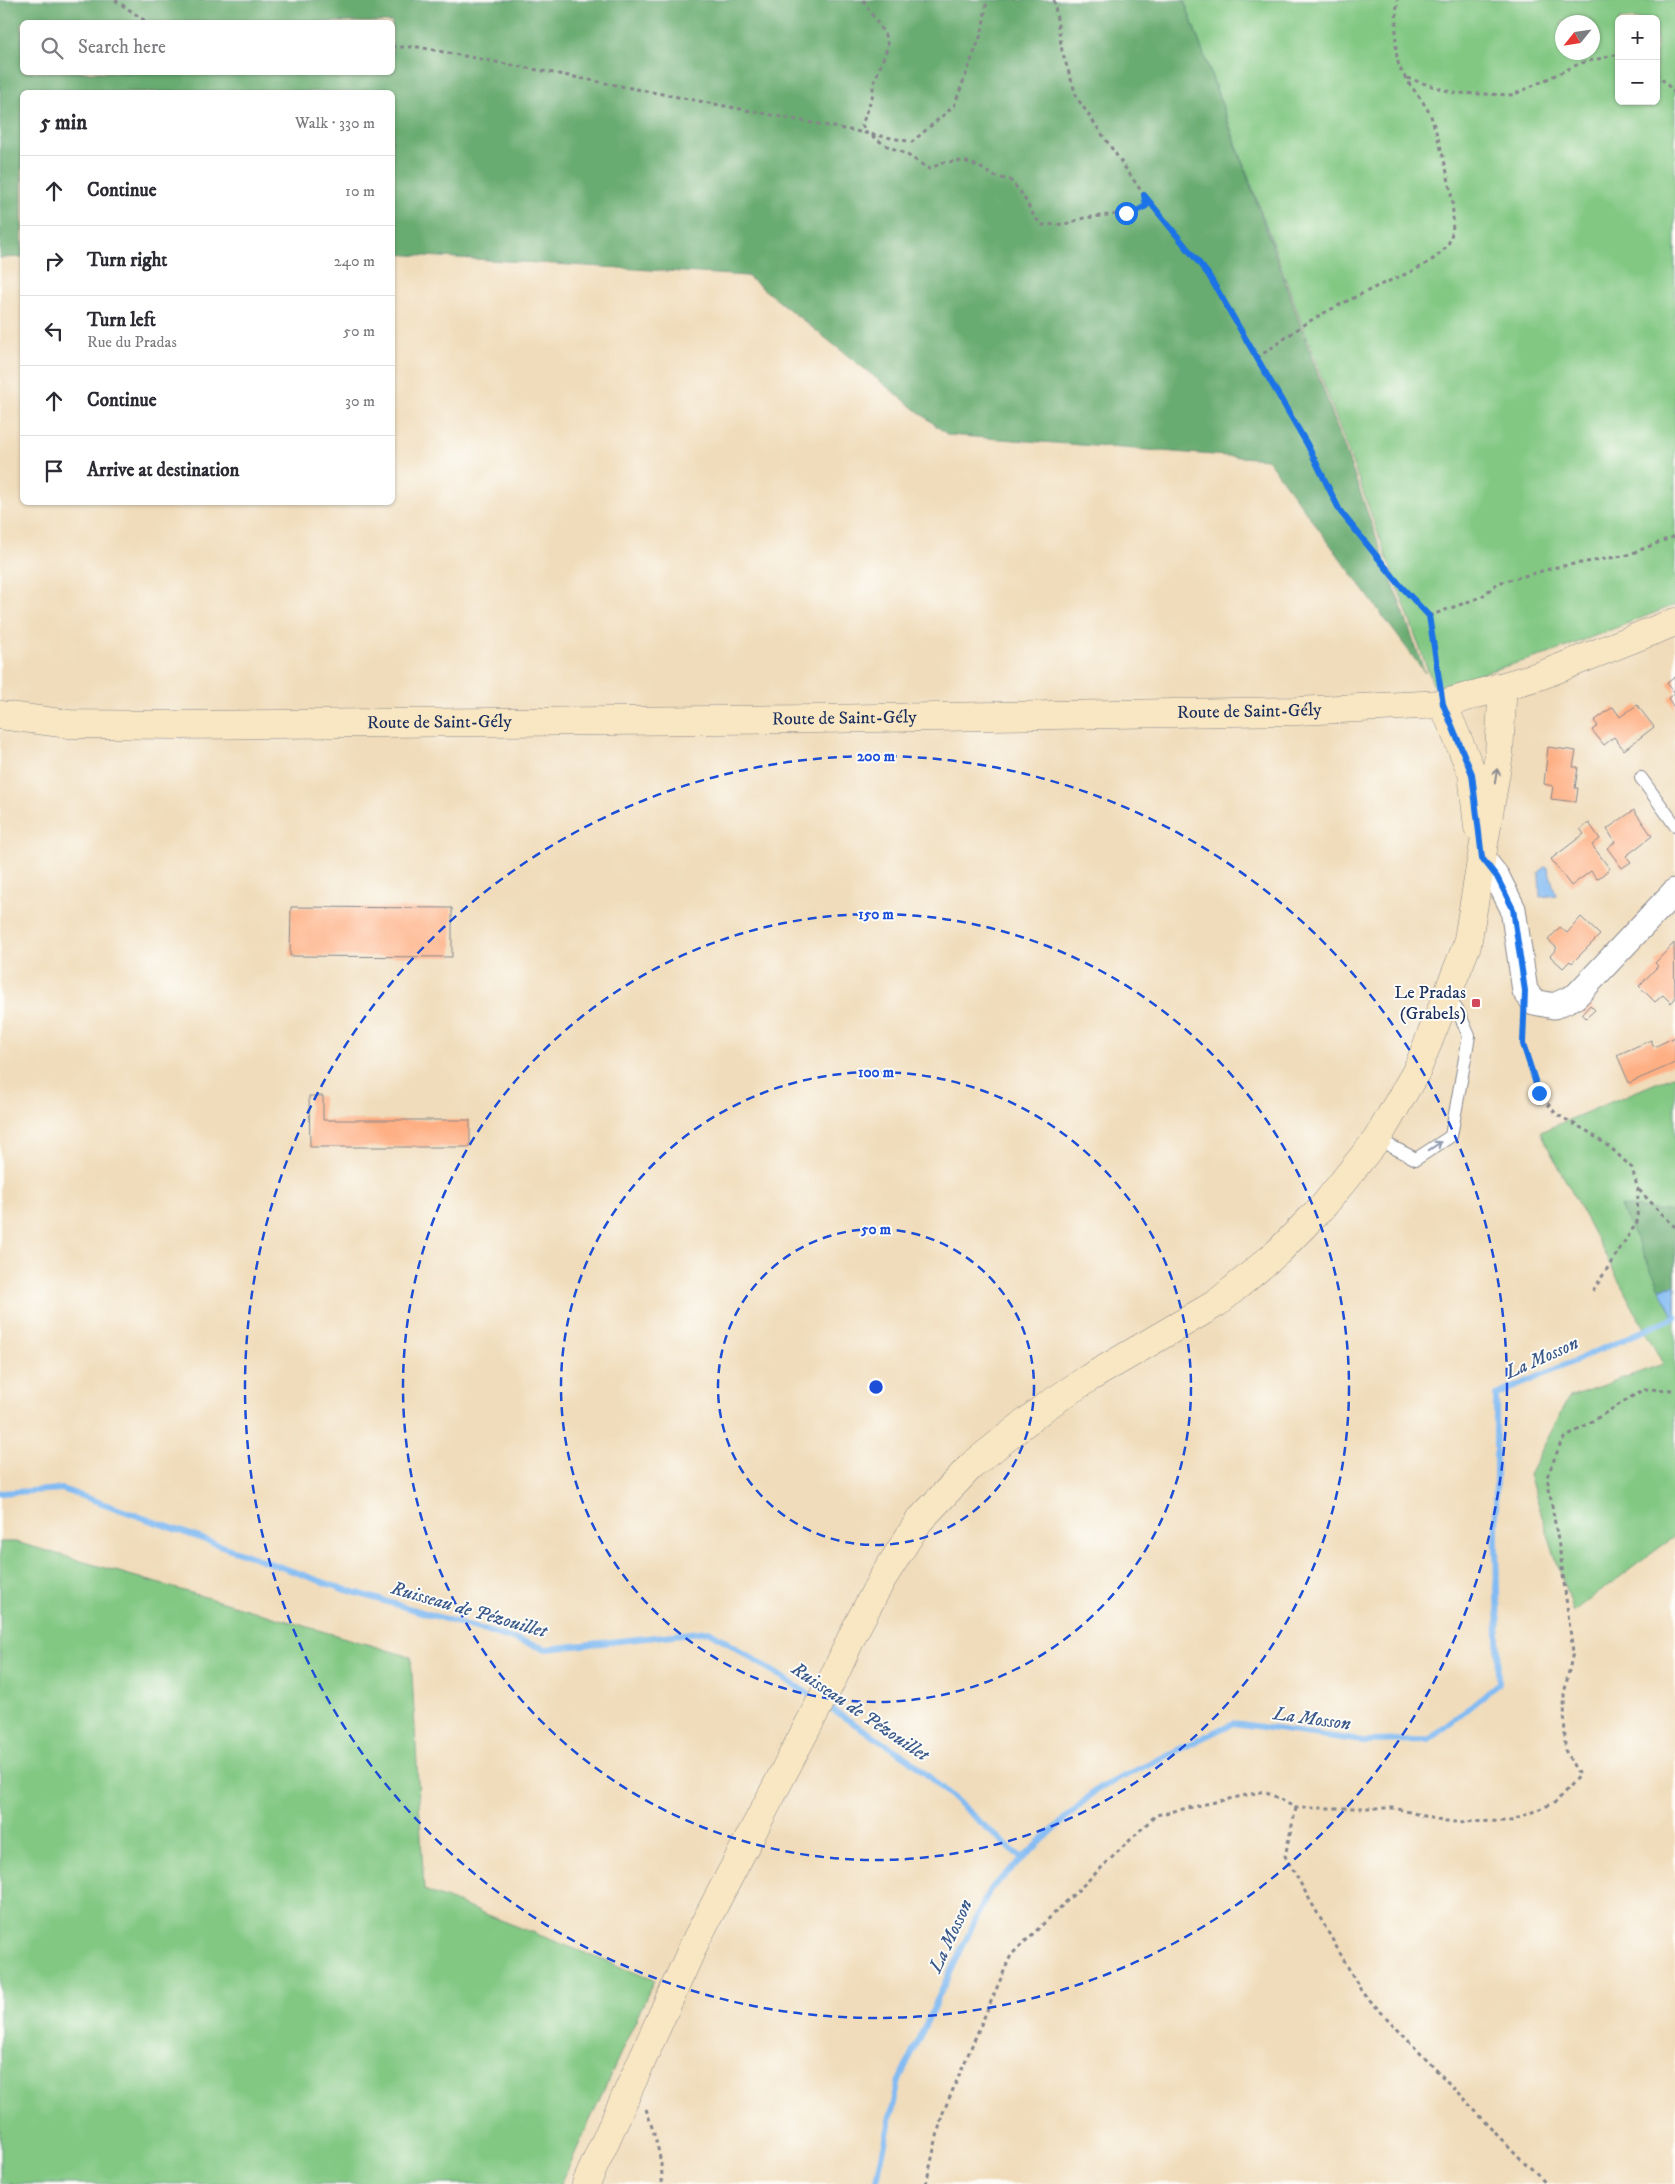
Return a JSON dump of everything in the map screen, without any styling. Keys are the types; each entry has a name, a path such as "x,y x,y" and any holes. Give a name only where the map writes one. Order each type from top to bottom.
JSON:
{"street":[{"name":"Route de Saint-Gély","path":"0,715 69,724 180,725 818,720 1297,711 1443,704 1542,675 1675,622"},
{"path":"586,2184 697,1938 882,1579 919,1521 971,1466 1045,1407 1082,1382 1217,1303 1278,1252 1325,1204 1377,1139 1417,1070 1448,997 1467,945 1500,754 1502,700 1499,687"},
{"path":"1443,704 1472,774 1482,858 1497,877 1513,909 1525,991 1534,1002 1554,1006 1576,996 1675,891"}],"lane":[{"path":"1641,778 1675,825"},
{"path":"1377,1139 1416,1159 1451,1136 1469,1036 1459,1013 1448,997"}],"path":[{"path":"115,0 144,20"},
{"path":"863,0 885,35 888,46 873,85 873,94 862,124 866,133 885,145 906,154 929,169 944,162 964,161 978,166 993,176 1010,180 1022,194 1035,218 1043,225 1065,224 1084,218 1135,212 1146,206 1144,195"},
{"path":"395,47 418,47 912,142 954,106 982,32 987,0"},
{"path":"1054,0 1062,51 1078,98 1144,195 1208,274 1307,444 1340,511 1400,585 1429,616 1443,704"},
{"path":"1257,358 1304,325 1349,300 1423,265 1448,244 1452,229 1453,211 1440,145 1431,116 1399,67 1396,34 1397,0"},
{"path":"1407,78 1454,93 1514,95 1582,63 1615,55"},
{"path":"1660,77 1675,92"},
{"path":"1429,616 1482,597 1498,583 1556,567 1628,556 1675,536"},
{"path":"1525,991 1523,1044 1539,1093 1556,1114 1587,1131 1632,1168 1638,1190 1637,1222 1591,1294"},
{"path":"1638,1190 1675,1228"},
{"path":"926,2184 942,2115 1011,1955 1156,1815 1265,1791 1296,1808 1395,1808 1445,1822 1512,1821 1556,1802 1579,1775 1565,1750 1564,1694 1573,1652 1560,1552 1547,1477 1562,1440 1644,1389 1675,1390"},
{"path":"1296,1808 1284,1856 1362,1992 1520,2158 1548,2184"},
{"path":"630,2087 644,2106 654,2135 662,2171 662,2184"}],"green space":[{"path":"0,0 1184,0 1425,673 1267,459 948,435 747,276 395,254 395,90 20,90 20,257 0,258"},
{"path":"1184,0 1675,0 1675,605 1548,654 1434,687"},
{"path":"1675,1075 1675,1536 1573,1612 1529,1475 1569,1397 1663,1364 1540,1132"},
{"path":"1620,1206 1675,1212 1675,1285 1660,1288"},
{"path":"0,1542 16,1542 411,1657 424,1890 654,1980 561,2184 0,2184"}],"water":[{"path":"1544,867 1548,868 1556,895 1540,897 1539,873"},
{"path":"1675,1285 1675,1321 1660,1288"}],"building":[{"path":"1675,677 1675,693 1667,683"},
{"path":"1675,693 1675,709 1668,698"},
{"path":"1637,705 1654,727 1624,750 1614,737 1604,745 1592,730 1598,726 1594,721 1613,707 1620,717"},
{"path":"1548,747 1576,751 1573,767 1578,767 1575,788 1578,788 1576,802 1551,799 1553,786 1544,784"},
{"path":"1634,810 1652,836 1626,856 1631,862 1622,868 1607,848 1615,842 1607,829"},
{"path":"1589,823 1600,839 1592,845 1610,869 1597,879 1591,871 1571,886 1551,859 1584,834 1580,829"},
{"path":"291,907 452,908 452,957 290,956"},
{"path":"1581,917 1600,935 1572,963 1570,961 1563,968 1550,956 1557,948 1548,940 1560,927 1567,933"},
{"path":"1674,943 1675,999 1671,1003 1663,995 1655,1002 1639,986 1658,966 1655,963"},
{"path":"1590,1005 1595,1010 1586,1018 1582,1014"},
{"path":"1675,1037 1675,1063 1629,1083 1617,1055 1651,1040 1654,1047"},
{"path":"309,1096 323,1096 323,1120 470,1120 470,1147 310,1147"}],"waterway":[{"name":"La Mosson","path":"876,2184 899,2080 990,1889 1096,1790 1233,1723 1363,1741 1429,1740 1499,1683 1496,1546 1496,1395 1675,1317"},
{"name":"Ruisseau de Pézouillet","path":"0,1493 62,1489 340,1588 547,1649 709,1631 815,1698"},
{"name":"Ruisseau de Pézouillet","path":"825,1705 909,1759 1022,1859"}],"place":[{"name":"Le Pradas (Grabels)","path":"1476,1003"}],"route":[{"path":"1126,213 1135,212 1146,206 1144,195 1208,274 1307,444 1340,511 1400,585 1429,616 1443,704 1472,774 1482,858 1497,877 1513,909 1525,991 1523,1044 1539,1093"}]}
